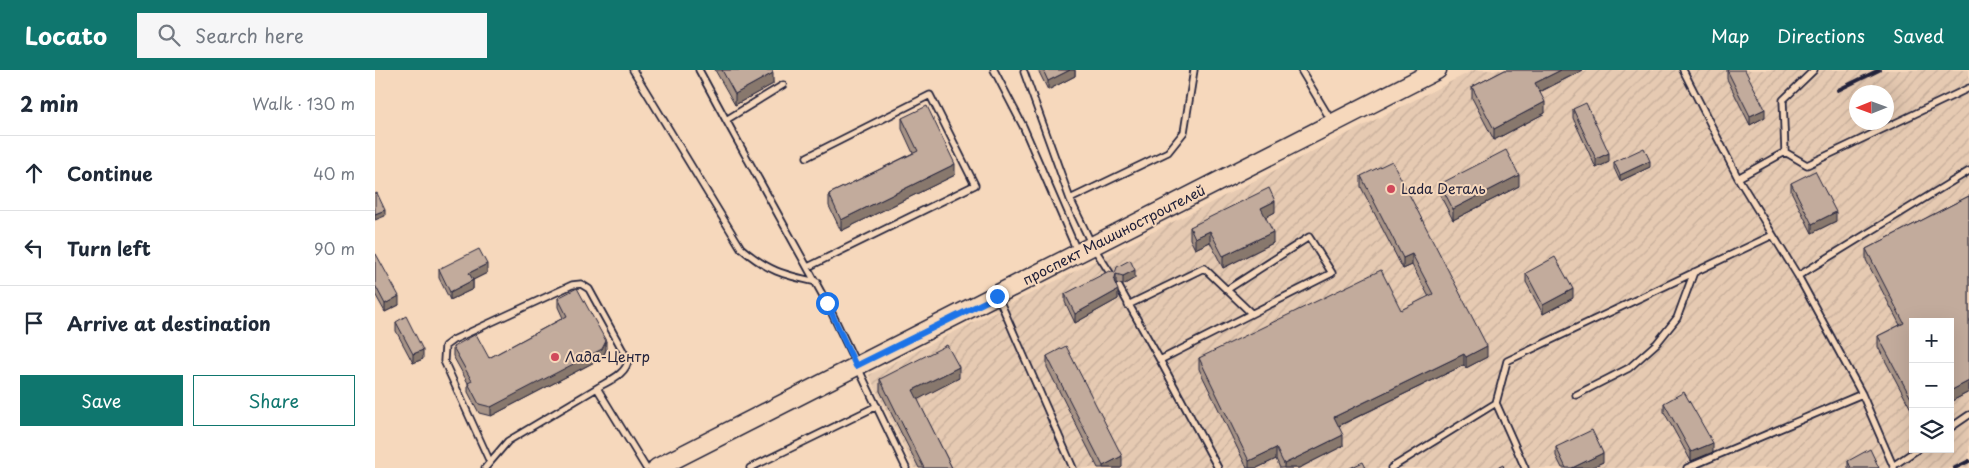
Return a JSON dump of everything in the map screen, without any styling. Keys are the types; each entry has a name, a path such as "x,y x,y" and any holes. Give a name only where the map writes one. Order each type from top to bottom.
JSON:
{"main road":[{"name":"проспект Машиностроителей","path":"657,468 679,460 856,366 997,296 1085,249 1437,70"}],"lane":[{"path":"633,70 741,248 760,264 780,274 817,282"},
{"path":"699,70 817,282 906,468"},
{"path":"994,70 1085,249 1113,278"},
{"path":"1070,200 1168,152 1184,132 1194,70"},
{"path":"1301,70 1333,124"},
{"path":"1683,70 1739,178 1798,276 1862,394 1893,467 1912,453"},
{"path":"1785,152 1783,100 1814,70"},
{"path":"1024,72 1070,200 1085,249"},
{"path":"726,120 783,85"},
{"path":"1785,152 1807,165 1969,88"},
{"path":"807,157 930,95 975,185 808,267"},
{"path":"1739,178 1785,152"},
{"path":"1798,276 1969,171"},
{"path":"1525,468 1496,403 1507,361 1773,235"},
{"path":"1160,360 1332,273 1309,238 1228,290"},
{"path":"1128,305 1203,268 1251,313"},
{"path":"1576,395 1629,368 1657,343 1677,318 1695,272"},
{"path":"485,468 508,441 620,374 627,366 628,360 589,289 581,284 572,285 453,340 445,346 444,361 490,462"},
{"path":"1119,287 1218,468"},
{"path":"997,296 1073,468"},
{"path":"597,388 646,468"},
{"path":"1687,468 1862,394"},
{"path":"1391,468 1496,403"},
{"path":"750,468 877,406"},
{"path":"1954,425 1969,415"}],"shaded area":[{"path":"1474,70 1969,70 1969,468 914,468 869,375"}],"building":[{"path":"722,70 772,70 773,73 735,94"},
{"path":"1043,70 1070,70 1048,81"},
{"path":"1505,70 1561,70 1535,83 1545,102 1494,129 1472,87"},
{"path":"1727,70 1745,70 1765,109 1750,116"},
{"path":"1586,103 1609,153 1596,159 1573,109"},
{"path":"927,106 955,164 841,220 829,194 918,151 902,118"},
{"path":"1644,148 1650,161 1620,175 1614,162"},
{"path":"1506,150 1519,175 1453,209 1440,184"},
{"path":"1392,161 1487,346 1466,357 1464,354 1334,417 1343,435 1284,464 1276,448 1249,461 1199,358 1381,270 1401,310 1433,294 1412,254 1403,258 1361,176"},
{"path":"1815,171 1836,212 1812,224 1791,183"},
{"path":"1269,188 1275,201 1261,208 1273,232 1223,256 1210,231 1195,238 1190,227"},
{"path":"377,193 385,210 375,214 375,194"},
{"path":"1969,196 1969,381 1954,389 1954,318 1909,318 1909,394 1878,336 1904,323 1866,249"},
{"path":"479,249 487,264 469,273 473,280 450,292 439,269"},
{"path":"375,254 399,296 385,304 375,285"},
{"path":"1555,257 1573,289 1543,305 1526,273"},
{"path":"1130,260 1135,270 1123,276 1116,274 1114,281 1118,290 1075,314 1065,294 1109,271 1115,273 1117,267"},
{"name":"Лада-Центр","path":"577,288 606,341 602,349 491,407 479,404 468,383 472,381 453,347 476,334 489,358 567,316 558,298"},
{"path":"406,316 423,350 413,354 396,322"},
{"path":"947,345 959,367 913,390 952,468 924,468 880,379"},
{"path":"1066,346 1122,456 1103,466 1047,356"},
{"path":"1684,392 1713,443 1691,452 1664,403"},
{"path":"1592,430 1603,453 1572,468 1566,468 1556,447"},
{"path":"1870,449 1879,468 1851,468 1848,461"},
{"path":"1363,462 1366,468 1350,468"}],"railway":[{"path":"1838,90 1879,70"},
{"path":"1955,468 1969,461"}],"place":[{"name":"Lada Dеталь","path":"1391,189"},
{"name":"Лада-Центр","path":"555,357"}],"route":[{"path":"827,303 856,366 997,296"}]}
